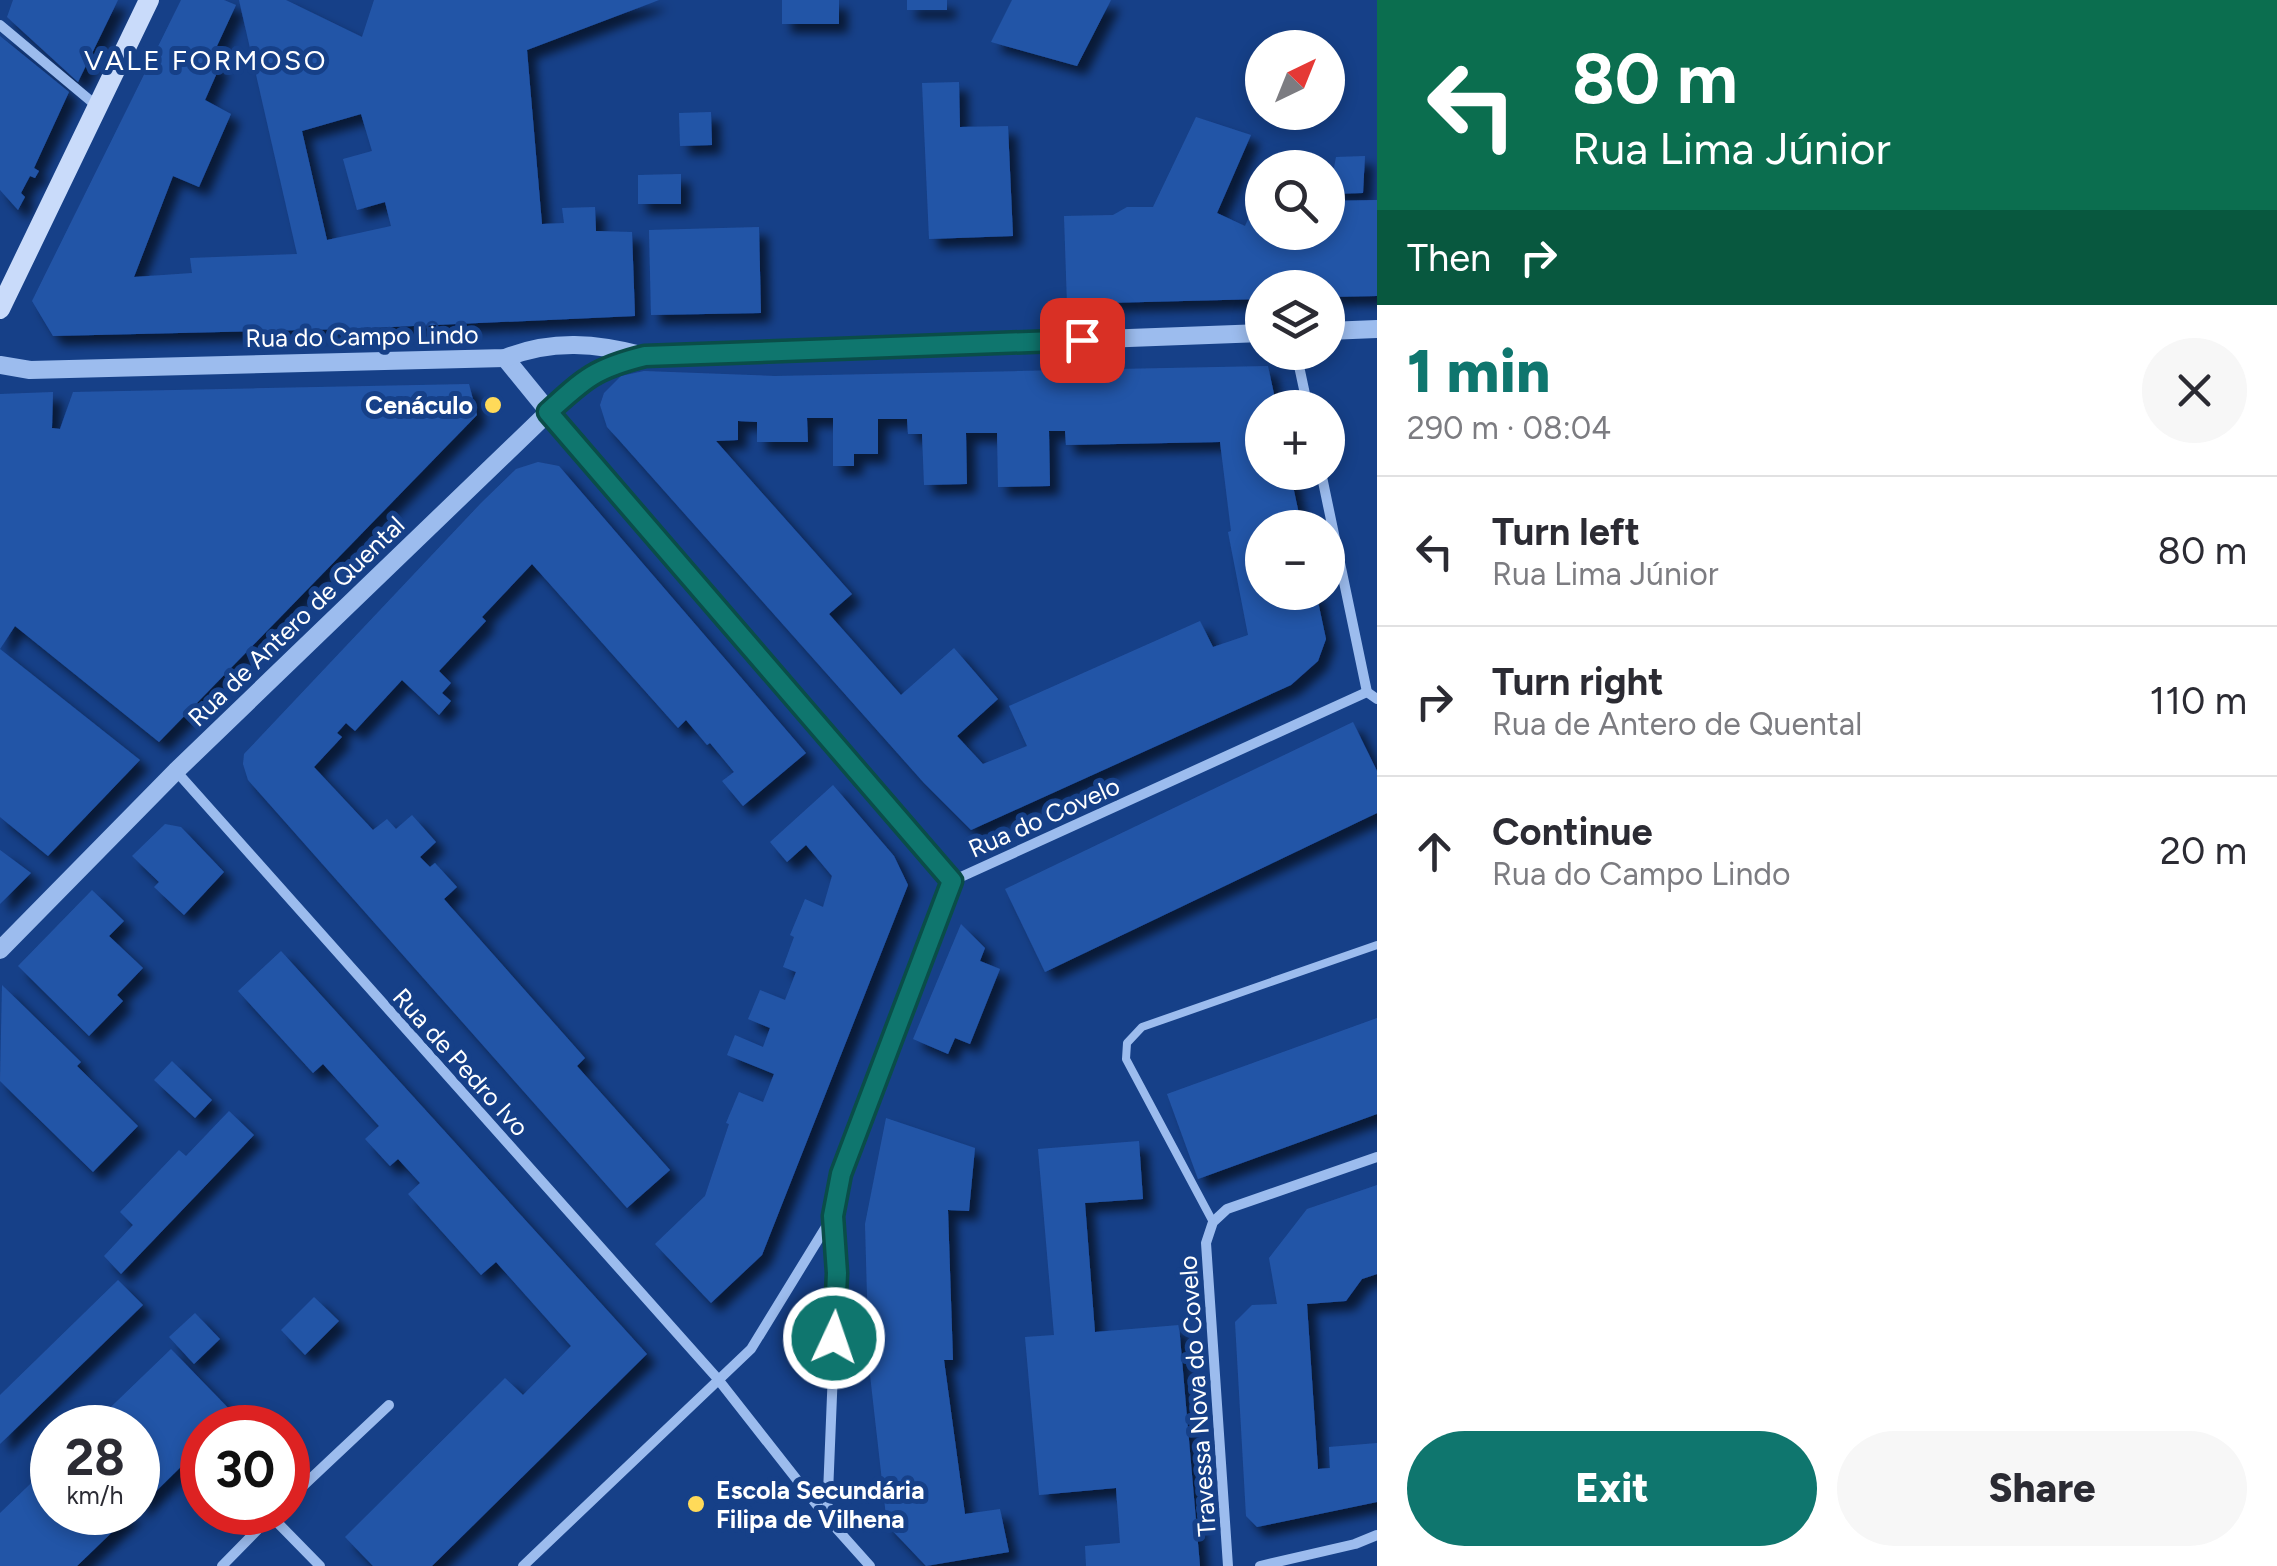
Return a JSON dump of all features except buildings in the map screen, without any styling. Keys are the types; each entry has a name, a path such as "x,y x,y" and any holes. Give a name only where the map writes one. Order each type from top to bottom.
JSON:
{"main road":[{"path":"0,309 6,284 149,0"}],"street":[{"path":"0,25 98,107"},
{"path":"1345,330 1377,329"},
{"name":"Rua do Campo Lindo","path":"0,365 30,370 505,358 529,348 562,343 612,347 645,356 1245,335"},
{"name":"Rua de Antero de Quental","path":"0,950 176,771 586,376 607,365 645,356"},
{"path":"505,358 952,881"},
{"path":"1326,490 1372,696"},
{"name":"Rua do Covelo","path":"827,1518 837,1273 833,1216 841,1174 952,881 1372,696"},
{"name":"Rua de Pedro Ivo","path":"176,771 717,1378"},
{"name":"Travessa Nova do Covelo","path":"1228,1566 1206,1243 1213,1222 1227,1209 1377,1157"},
{"name":"Rua do Covelo","path":"523,1566 751,1349 833,1216"},
{"path":"717,1378 827,1518 870,1566"},
{"path":"310,1479 388,1405"},
{"path":"222,1566 252,1535"},
{"path":"292,1535 320,1566"},
{"path":"1260,1566 1355,1544 1377,1535"}],"lane":[{"path":"1213,1222 1126,1059 1127,1042 1142,1027 1377,946"}],"place":[{"name":"Cenáculo","path":"493,405"},
{"name":"Escola Secundária Filipa de Vilhena","path":"696,1504"}],"district":[{"name":"VALE FORMOSO","path":"206,60"}],"route":[{"path":"834,1338 837,1273 833,1216 841,1174 952,881 548,412 586,376 607,365 645,356 1082,340"}]}
